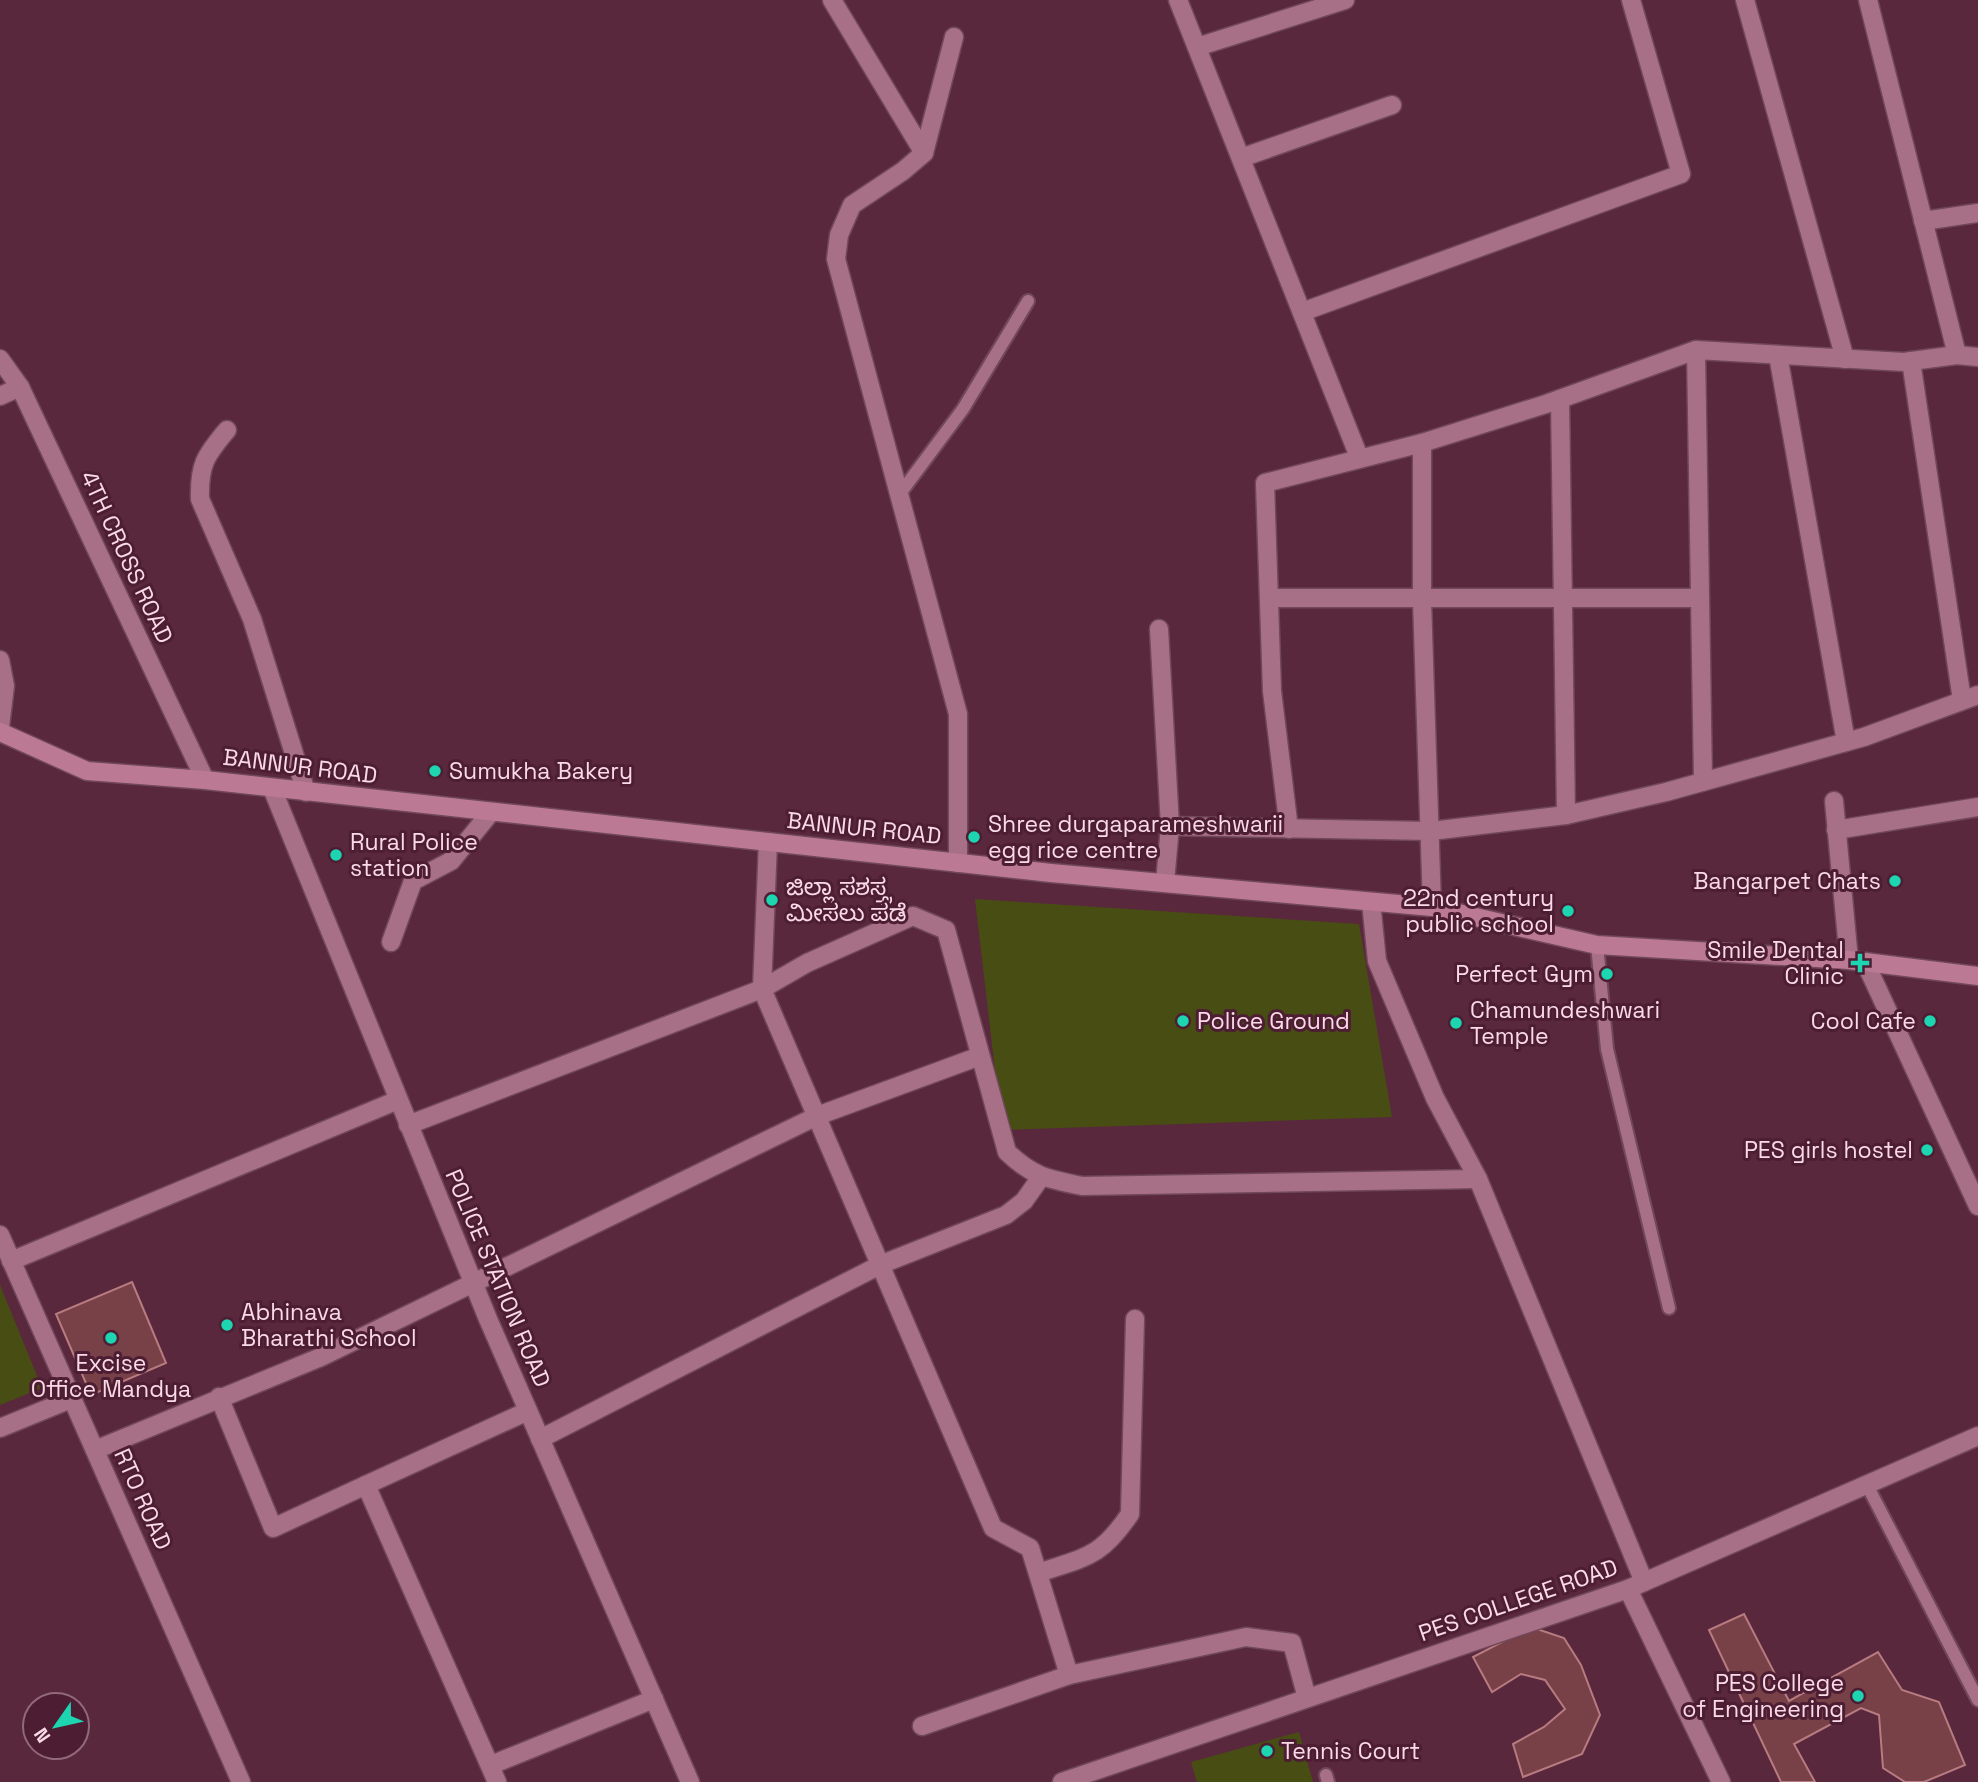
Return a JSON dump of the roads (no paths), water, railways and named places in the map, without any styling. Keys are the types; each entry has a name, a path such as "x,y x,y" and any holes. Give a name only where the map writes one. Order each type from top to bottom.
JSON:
{"main road":[{"name":"BANNUR ROAD","path":"0,730 87,771 205,780 958,863 1432,908 1597,945 1857,961 1978,976"}],"street":[{"path":"832,0 924,153"},
{"path":"1178,0 1359,457"},
{"path":"1197,47 1296,7 1345,0"},
{"path":"1302,312 1681,174 1631,0"},
{"path":"1745,0 1845,359"},
{"path":"1868,0 1957,355"},
{"path":"954,37 924,153 903,171 852,205 839,235 836,258 958,714 958,863"},
{"path":"1241,158 1392,105"},
{"path":"1923,221 1978,213"},
{"path":"1289,829 1272,691 1265,483 1422,443 1560,399 1696,350 1911,361 1957,355 1978,358"},
{"path":"1696,350 1703,780"},
{"path":"1778,355 1846,742"},
{"name":"4TH CROSS ROAD","path":"0,359 20,387 205,780"},
{"path":"1170,826 1431,831 1566,815 1846,742 1970,697 1911,361"},
{"path":"0,396 20,387"},
{"path":"1560,399 1566,815"},
{"path":"227,430 205,456 199,477 200,499 253,619 306,792"},
{"path":"1422,443 1422,600 1432,908"},
{"path":"1269,598 1700,598"},
{"path":"1159,629 1170,826 1165,882"},
{"path":"0,660 5,686 0,730"},
{"name":"POLICE STATION ROAD","path":"272,788 473,1281 690,1782"},
{"path":"1834,801 1836,830 1857,961 1978,1206"},
{"path":"1836,830 1978,807"},
{"path":"391,942 413,881 451,861 491,812"},
{"path":"768,842 762,989 993,1528 1030,1548 1069,1675"},
{"path":"1371,902 1377,961 1435,1098 1478,1179 1636,1586 1721,1782"},
{"path":"408,1125 762,989 807,963 913,916 946,930 1007,1152 1026,1170 1041,1177 1082,1186 1478,1179"},
{"path":"95,1450 321,1357 817,1116 980,1056"},
{"path":"11,1261 398,1100"},
{"path":"540,1439 882,1264 1006,1215 1024,1201 1041,1177"},
{"name":"RTO ROAD","path":"0,1235 241,1782"},
{"path":"1038,1573 1095,1554 1111,1540 1130,1514 1135,1319"},
{"path":"219,1397 273,1528 528,1411"},
{"path":"0,1428 71,1399"},
{"name":"PES COLLEGE ROAD","path":"1062,1782 1636,1586 1978,1436"},
{"path":"366,1485 392,1549 494,1774 654,1699"},
{"path":"922,1726 1069,1675 1246,1637 1292,1643 1307,1698"}],"lane":[{"path":"899,495 963,409 1028,301"},
{"path":"1597,945 1607,1049 1669,1308"},
{"path":"1867,1485 1978,1700"}],"place":[{"name":"Sumukha Bakery","path":"435,771"},
{"name":"Shree durgaparameshwarii egg rice centre","path":"974,837"},
{"name":"Rural Police station","path":"336,855"},
{"name":"Bangarpet Chats","path":"1895,881"},
{"name":"ಜಿಲ್ಲಾ ಸಶಸ್ತ್ರ ಮೀಸಲು ಪಡೆ","path":"772,900"},
{"name":"22nd century public school","path":"1568,911"},
{"name":"Smile Dental Clinic","path":"1860,963"},
{"name":"Perfect Gym","path":"1607,974"},
{"name":"Police Ground","path":"1183,1021"},
{"name":"Cool Cafe","path":"1930,1021"},
{"name":"Chamundeshwari Temple","path":"1456,1023"},
{"name":"PES girls hostel","path":"1927,1150"},
{"name":"Abhinava Bharathi School","path":"227,1325"},
{"name":"Excise Office Mandya","path":"111,1338"},
{"name":"PES College of Engineering","path":"1858,1696"},
{"name":"Tennis Court","path":"1267,1751"}]}
